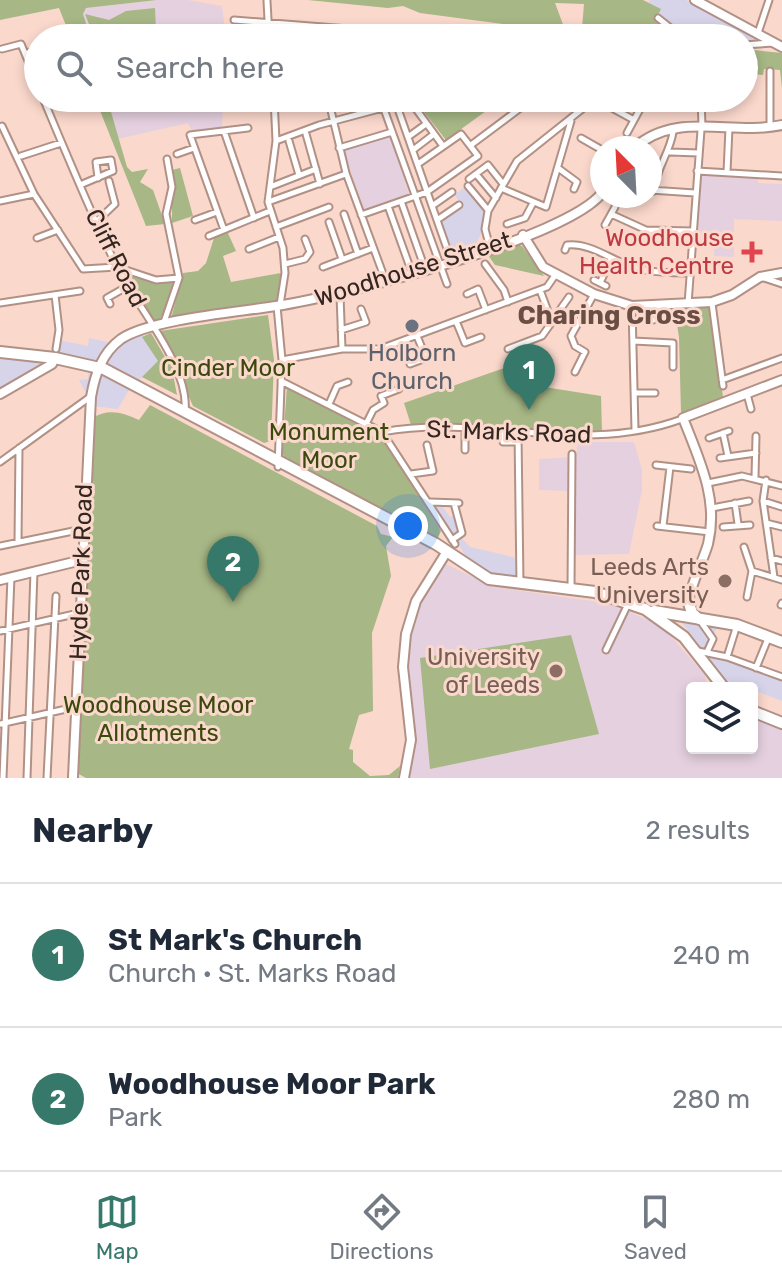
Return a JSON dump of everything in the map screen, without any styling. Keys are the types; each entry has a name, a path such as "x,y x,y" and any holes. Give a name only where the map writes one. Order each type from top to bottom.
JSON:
{"highway":[{"path":"0,352 55,353 97,368 436,552 446,553 489,579 571,589 680,618 737,625 782,642"},
{"path":"688,600 692,613 699,619"},
{"path":"645,609 702,652 720,682"},
{"path":"667,624 677,623 680,618"},
{"path":"680,618 684,637"},
{"path":"758,713 782,723"}],"street":[{"path":"695,0 739,24"},
{"path":"769,0 758,34 778,45"},
{"path":"267,1 269,23"},
{"path":"658,18 666,24"},
{"path":"234,20 281,24"},
{"path":"2,49 20,44 24,52"},
{"path":"770,71 770,127"},
{"name":"Cliff Road","path":"49,112 117,267 177,372 184,413"},
{"path":"275,112 276,141 268,202 285,264 278,306 282,360 277,464"},
{"path":"330,112 339,148 386,282"},
{"path":"276,141 372,112"},
{"path":"385,112 447,284"},
{"path":"399,112 451,260"},
{"path":"417,112 443,146"},
{"path":"471,145 515,112"},
{"path":"490,248 485,229 488,211 517,161 581,112"},
{"path":"619,112 634,120"},
{"path":"627,133 638,112"},
{"path":"688,305 701,112"},
{"path":"488,211 469,183 488,165 502,186 546,207 572,120"},
{"path":"408,137 426,124"},
{"path":"654,136 666,129 782,125"},
{"path":"2,126 34,194 83,269 117,267 156,280 179,278"},
{"path":"224,230 190,135 248,128"},
{"path":"727,172 729,128"},
{"path":"224,131 254,218"},
{"path":"339,148 392,132"},
{"path":"662,164 670,152 673,132"},
{"path":"306,134 320,184"},
{"path":"413,150 434,134"},
{"path":"361,215 427,192 478,156 463,135 418,164"},
{"path":"581,138 590,143"},
{"path":"289,141 299,175"},
{"path":"21,156 61,143"},
{"path":"177,154 194,148"},
{"path":"670,152 699,153"},
{"path":"163,326 179,278 166,214 172,187 167,159"},
{"path":"558,168 577,182 574,189"},
{"path":"269,187 316,169"},
{"path":"697,171 782,176"},
{"path":"476,174 496,198"},
{"path":"268,202 343,175"},
{"path":"80,185 98,178"},
{"path":"96,222 115,204 109,181"},
{"path":"662,191 695,193"},
{"path":"432,206 452,192"},
{"path":"0,201 34,194"},
{"path":"401,201 425,269"},
{"path":"507,224 525,218 533,203"},
{"path":"523,235 574,217 590,203"},
{"path":"437,220 459,205"},
{"path":"388,206 412,273"},
{"path":"276,227 329,207"},
{"path":"605,225 613,210 646,230 693,231"},
{"path":"209,236 270,211"},
{"path":"195,220 217,212"},
{"path":"344,214 358,254"},
{"path":"329,222 342,259"},
{"path":"37,238 58,230"},
{"name":"Woodhouse Street","path":"97,368 120,341 152,328 340,295 523,235 536,262 594,294 632,306 712,302 732,295 760,277"},
{"path":"249,249 279,237"},
{"path":"285,264 305,259 310,252 305,239"},
{"path":"565,250 569,244 591,248 611,259 644,270 690,273"},
{"path":"323,267 373,248"},
{"path":"600,283 611,259"},
{"path":"485,264 508,302"},
{"path":"760,277 782,273"},
{"path":"282,360 342,349 380,349 540,290 551,285 556,274"},
{"path":"760,277 782,284"},
{"path":"110,304 107,298 128,286"},
{"path":"467,294 478,289 486,310"},
{"path":"540,290 552,322"},
{"path":"0,303 80,291"},
{"path":"575,372 585,352 575,346 571,336 594,294"},
{"path":"0,394 52,364 59,330 55,295"},
{"path":"340,295 342,349"},
{"path":"508,349 542,336 569,297"},
{"path":"712,302 722,383 782,358"},
{"path":"632,306 635,430"},
{"path":"341,330 366,322 361,309"},
{"path":"633,320 653,320"},
{"path":"456,321 465,343 481,337"},
{"path":"410,364 426,358 417,336"},
{"path":"633,341 673,343 673,367"},
{"name":"Hyde Park Road","path":"72,778 91,397 97,368"},
{"path":"680,618 679,612 688,600 710,532 712,508 708,483 683,418 782,380"},
{"path":"281,381 382,432 453,542 462,533 457,503 429,502"},
{"path":"329,404 337,386 348,382"},
{"path":"366,424 373,410 384,403 381,396 399,389"},
{"path":"635,393 655,393"},
{"path":"747,394 751,409"},
{"path":"0,462 91,397"},
{"name":"St. Marks Road","path":"382,432 465,428 596,437 683,418"},
{"path":"465,428 465,450"},
{"path":"503,431 503,442 518,442"},
{"path":"709,438 726,432 728,456"},
{"path":"518,433 520,585"},
{"path":"755,477 756,436"},
{"path":"411,474 433,471 427,445"},
{"path":"18,542 19,448"},
{"path":"720,458 756,453"},
{"path":"571,589 572,454"},
{"path":"656,465 691,469"},
{"path":"670,467 660,526 710,532"},
{"path":"708,483 729,477 755,477 782,486"},
{"path":"766,480 763,501 774,577"},
{"path":"655,497 666,498"},
{"path":"712,508 749,501"},
{"path":"763,501 782,507"},
{"path":"735,503 738,524"},
{"path":"766,523 782,527"},
{"path":"723,527 750,525"},
{"path":"0,546 83,529"},
{"path":"744,547 752,571 747,597"},
{"path":"404,778 411,740 403,667 406,634 416,601 446,553"},
{"path":"771,558 782,561"},
{"path":"0,580 82,560"},
{"path":"27,778 34,570"},
{"path":"752,571 782,580"},
{"path":"3,778 2,723 11,577"},
{"path":"47,778 56,596"},
{"path":"606,650 629,602"},
{"path":"0,607 10,605"},
{"path":"0,631 79,613"},
{"path":"699,619 713,639 702,652 727,657 782,677"},
{"path":"727,657 737,625"},
{"path":"756,668 767,641"},
{"path":"0,653 8,651"},
{"path":"714,682 715,675"},
{"path":"2,723 75,707"}],"shaded area":[{"path":"157,0 188,0 222,6 224,24 86,24 83,15 86,8"},
{"path":"650,0 686,0 729,24 670,24 658,14 660,9 648,3"},
{"path":"111,112 223,112 222,129 192,132 188,123 118,139"},
{"path":"390,135 409,194 364,211 343,149"},
{"path":"701,174 758,177 758,183 782,184 782,221 734,219 734,257 714,256 714,245 697,243"},
{"path":"470,182 487,206 481,233 476,244 453,254 440,219 461,205 455,195"},
{"path":"141,332 159,361 129,390 118,409 93,406 79,380 88,379 90,362 57,354 59,340 88,346 89,338 112,343"},
{"path":"0,356 47,361 0,388"},
{"path":"578,442 634,442 642,470 642,490 629,554 568,555 568,491 539,490 539,459 576,457"},
{"path":"435,506 442,506 450,517 454,515 458,534 470,547 517,558 517,582 485,573 468,560"},
{"name":"University of Leeds","path":"446,564 493,587 606,603 661,625 705,675 706,682 686,682 686,754 758,754 758,718 782,728 782,778 410,778 415,740 408,667 411,637 421,603"},
{"path":"682,623 718,625 707,651 782,679 782,701 758,692 758,682 726,680"}],"green space":[{"path":"0,0 157,0 86,8 83,14 86,24 65,24 59,8 0,20"},
{"path":"308,0 643,0 661,9 655,21 659,24 582,24 584,4 555,3 563,24 503,24 420,13 403,6 388,8"},
{"path":"155,8 156,24 89,24 85,14 109,20 126,11"},
{"path":"758,50 782,53 782,88 780,70 764,69 763,75 758,74"},
{"path":"101,112 111,112 127,167 132,172 148,169 140,182 153,190 165,224 146,226"},
{"path":"424,112 485,112 446,140"},
{"path":"180,168 193,216 172,223 172,170"},
{"path":"227,231 236,251 223,256 231,282 281,273 278,301 171,319 183,273 198,271 206,263 215,235"},
{"path":"516,244 522,246 544,276 495,265 488,255"},
{"path":"124,273 153,282 172,283 174,291 158,323 151,318"},
{"path":"711,306 723,397 681,413 679,337 675,312 676,309"},
{"name":"Cinder Moor","path":"268,315 274,360 271,441 264,443 193,406 160,331"},
{"path":"151,333 172,369 177,395 142,377 158,361 142,337"},
{"path":"547,353 538,386 601,396 602,432 557,432 484,424 411,425 404,403"},
{"name":"Monument Moor","path":"287,387 363,425 371,435 385,443 441,531 437,540 287,462 282,453"},
{"name":"Woodhouse Moor Allotments","path":"150,405 377,526 381,534 393,537 386,546 391,576 372,633 373,711 359,715 349,749 353,750 353,762 370,776 389,775 400,766 398,778 86,778 77,773 94,417 116,412 139,420"},
{"path":"571,635 599,734 430,769 420,658"}],"place":[{"name":"Woodhouse Health Centre","path":"752,252"},
{"name":"Holborn Church","path":"412,326"},
{"name":"St Mark's Church","path":"529,410"},
{"name":"Leeds Arts University","path":"725,581"},
{"name":"Woodhouse Moor Park","path":"233,602"},
{"name":"University of Leeds","path":"556,671"}],"district":[{"name":"Charing Cross","path":"609,315"}]}
